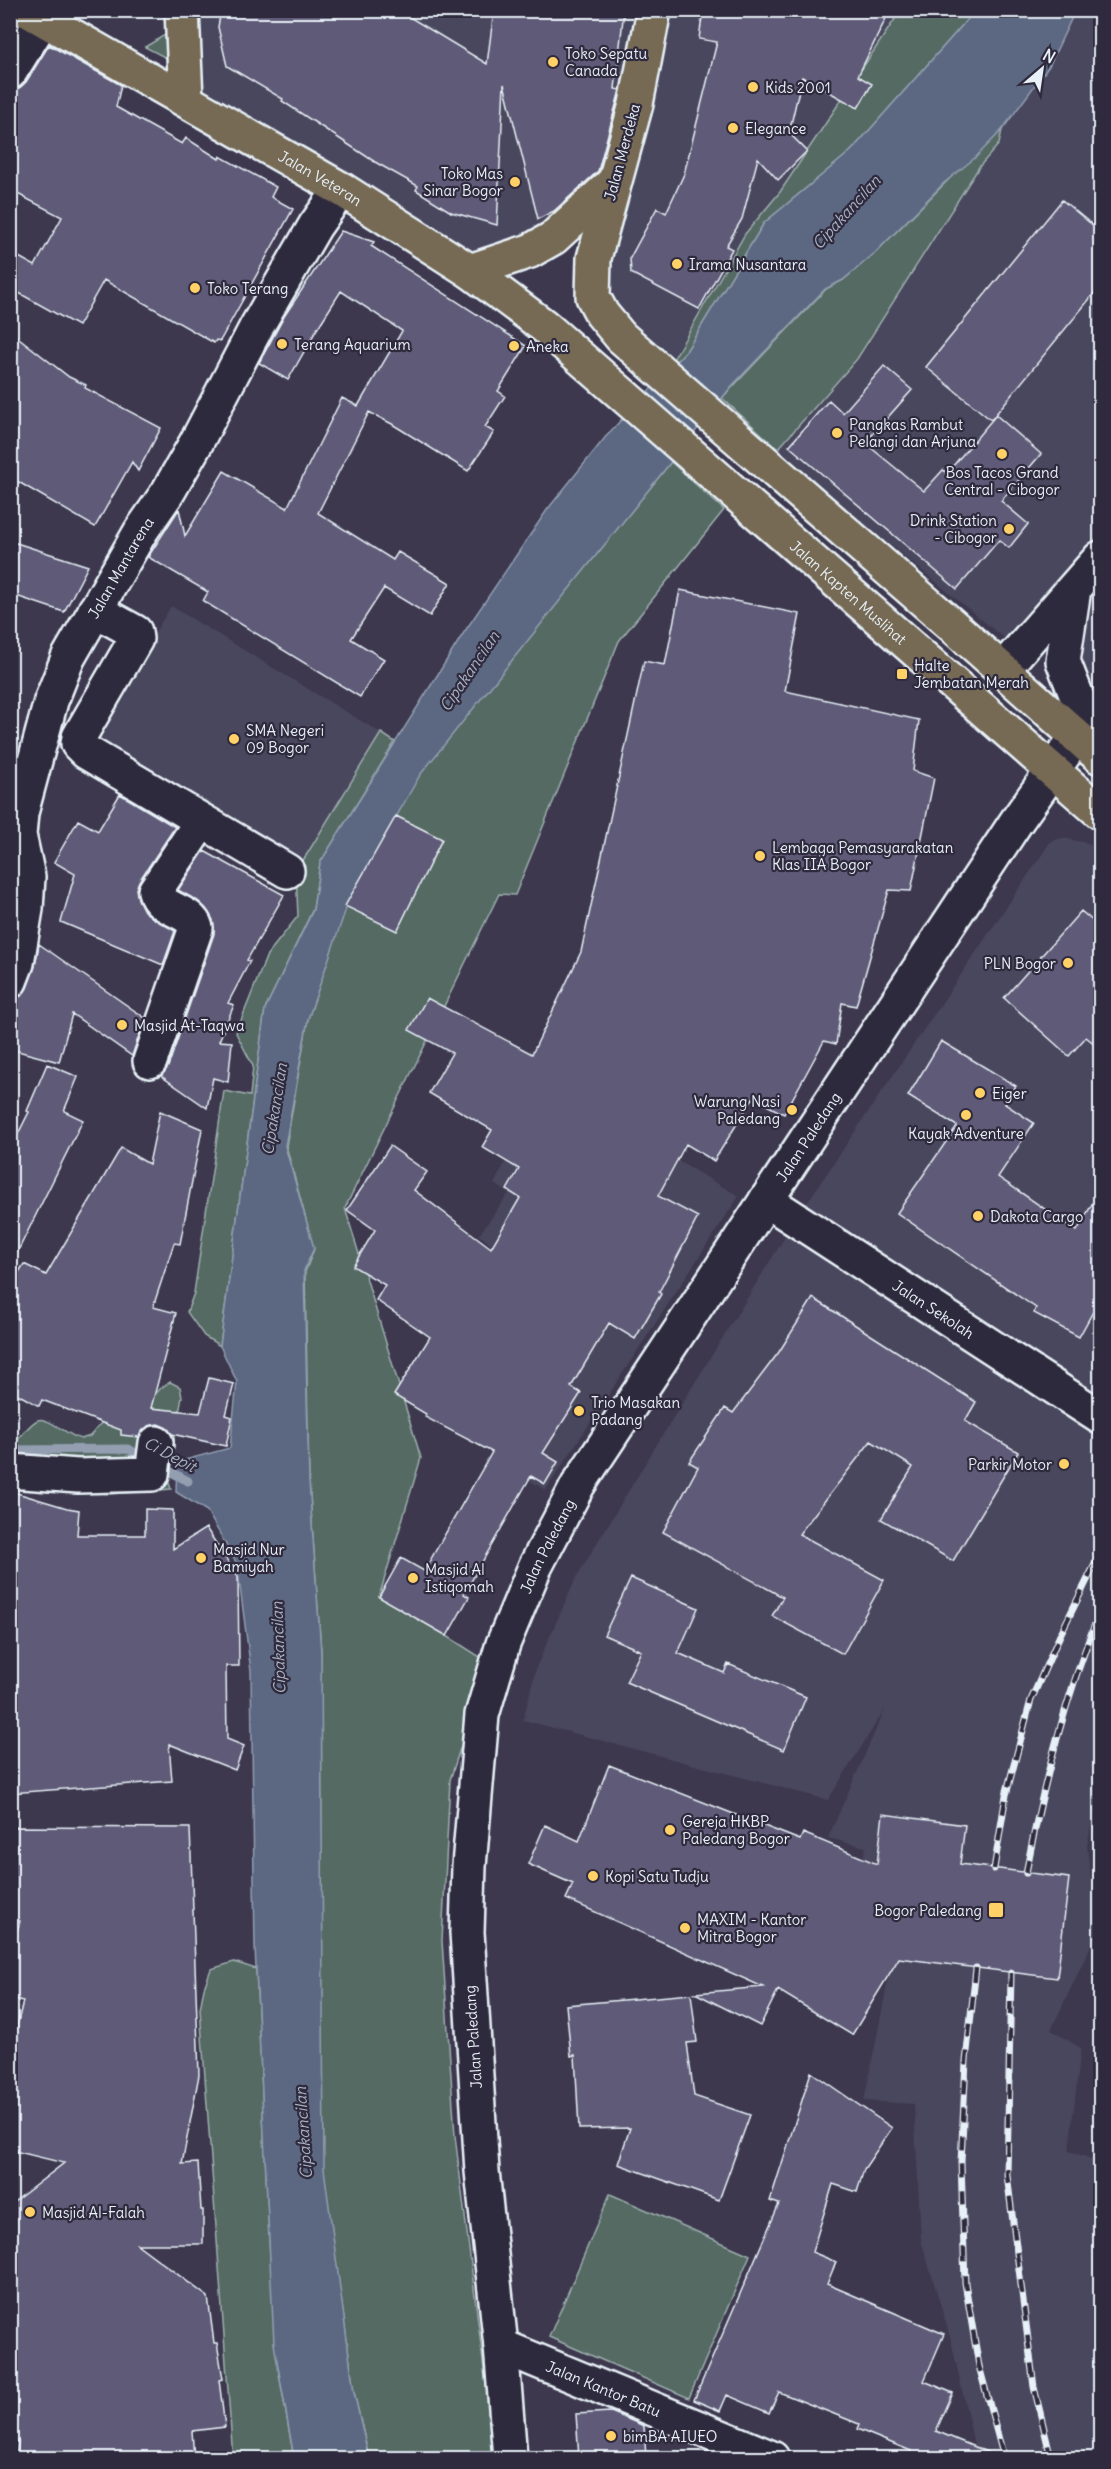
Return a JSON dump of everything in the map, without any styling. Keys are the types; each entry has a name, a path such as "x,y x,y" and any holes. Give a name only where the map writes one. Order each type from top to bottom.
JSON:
{"main road":[{"path":"182,10 186,99"},
{"name":"Jalan Merdeka","path":"654,10 636,104 594,258 593,297 602,314 621,337 1002,670"},
{"name":"Jalan Veteran","path":"35,15 341,189 470,271 544,326 596,372"},
{"path":"470,271 530,251 553,238 614,182"},
{"name":"Jalan Kapten Muslihat","path":"596,372 1101,812"},
{"path":"1002,670 1093,750"}],"street":[{"path":"10,72 35,15"},
{"name":"Jalan Mantarena","path":"10,981 17,963 26,909 28,878 19,836 21,813 51,702 68,658 141,531 191,453 257,326 315,226 341,189"},
{"path":"1002,670 1101,558"},
{"path":"1074,589 1063,661 1093,750"},
{"path":"95,610 135,632 136,639 79,737 78,744 86,752 201,822 287,871"},
{"name":"Jalan Paledang","path":"510,2458 501,2346 482,2170 467,1932 469,1866 482,1715 502,1644 531,1576 578,1485 766,1200 1052,770 1093,750"},
{"path":"150,1061 196,928 192,919 160,901 155,891 201,822"},
{"name":"Jalan Sekolah","path":"766,1200 1101,1417"},
{"path":"10,1471 78,1476 152,1474 155,1454"},
{"name":"Jalan Kantor Batu","path":"501,2346 772,2458"}],"shaded area":[{"path":"892,10 898,16 780,192 745,234 666,372 593,297 613,183 470,271 186,99 182,11"},
{"path":"1075,11 1100,11 1100,558 1020,651 828,494 778,449 858,360 1002,130 1049,66"},
{"path":"1100,565 1100,698 1088,685 1070,638"},
{"name":"SMA Negeri 09 Bogor","path":"171,606 381,733 296,872 87,745"},
{"path":"1062,838 1088,843 1100,850 1100,1784 1087,1846 1094,1904 1094,1939 1051,2030 1081,2048 1069,2151 1100,2162 1100,2458 977,2458 951,2340 921,2240 914,2104 864,2101 890,1971 839,1940 866,1847 828,1838 885,1709 828,1800 523,1720 537,1665 577,1576 657,1444 796,1219 1051,841"},
{"path":"545,1085 739,1196 546,1490 496,1461 534,1276 479,1235 509,1193 494,1184"}],"green space":[{"path":"892,11 975,11 851,151 764,223 687,350 666,372 745,234 780,192 897,16"},
{"path":"178,27 178,64 145,47"},
{"path":"1002,130 999,144 979,167 857,359 778,449 722,398 826,289 843,280 875,253 953,175 966,155 992,133"},
{"path":"671,462 724,510 619,641 515,895 499,894 345,1208 421,1458 379,1597 488,1662 450,1780 442,1941 455,2136 495,2458 369,2458 354,2392 323,2170 321,1652 309,1481 305,1272 314,1249 286,1146 308,1019 346,906 397,930 442,839 396,816 419,775"},
{"path":"381,733 395,742 320,863 313,909 265,1009 220,1346 204,1336 187,1312 194,1293 224,1091 250,1096 253,1066 236,1033 267,955 298,916 296,872"},
{"path":"170,1382 180,1387 182,1397 174,1421 174,1442 163,1465 171,1489 111,1494 11,1485 10,1445 17,1441 34,1422 47,1421 81,1439 90,1436 102,1422 152,1398"},
{"path":"234,1962 256,1969 278,2368 294,2458 233,2458 200,2009 211,1969"},
{"path":"610,2194 750,2255 689,2398 549,2337"}],"water":[{"name":"Cipakancilan","path":"975,11 1075,11 1049,66 1002,130 976,157 944,183 875,253 843,280 825,289 731,387 420,775 349,900 308,1019 285,1146 314,1248 304,1271 309,1481 321,1652 324,2169 354,2392 369,2458 294,2458 274,2344 255,1947 251,1671 237,1564 207,1511 176,1492 177,1462 230,1448 237,1382 220,1346 265,1009 313,910 320,863 463,634 547,510 608,434 687,350 764,223 851,151"}],"building":[{"path":"221,10 398,10 487,64 494,10 624,10 615,89 620,90 598,171 554,211 538,219 504,84 497,225 451,212 416,190 418,186 375,162 282,101 283,99 227,66 218,27"},
{"path":"703,10 890,10 858,76 872,84 858,108 802,77 789,133 807,151 778,180 758,158 742,219 726,246 732,249 699,309 631,273 630,258 657,208 666,213 684,174 717,42 699,39"},
{"path":"49,45 121,85 116,107 182,144 186,138 219,159 220,156 276,187 271,197 293,209 220,341 216,340 214,343 104,280 78,326 10,288 10,252 35,266 62,217 10,190 10,94 26,82"},
{"path":"1062,200 1101,232 1101,285 991,420 926,367"},
{"path":"341,231 374,242 371,246 526,346 498,391 505,396 485,427 494,432 468,471 369,412 318,513 393,560 398,552 450,583 430,616 384,588 351,639 384,659 360,697 203,601 208,592 148,557 179,509 185,536 224,471 287,508 342,398 358,406 402,331 341,291 288,380 259,363 285,315"},
{"path":"10,331 69,377 86,385 85,388 161,428 138,471 132,462 95,527 10,477"},
{"path":"884,366 912,390 865,443 924,491 943,470 947,473 996,415 1041,454 1001,501 1028,524 1009,548 999,540 957,589 789,446 829,400 843,413"},
{"path":"10,541 88,566 64,612 10,594"},
{"path":"680,590 800,614 785,691 919,720 913,771 934,778 911,891 889,890 856,1006 842,1003 836,1044 824,1041 784,1114 753,1098 714,1161 686,1144 658,1196 698,1217 659,1292 661,1294 635,1339 609,1323 571,1387 581,1393 543,1453 558,1462 545,1484 531,1476 464,1594 469,1597 447,1636 379,1597 401,1558 424,1571 492,1452 425,1417 426,1414 394,1395 430,1337 376,1300 385,1285 353,1266 375,1230 347,1210 390,1146 427,1172 414,1190 491,1248 520,1198 507,1190 519,1169 482,1147 492,1130 429,1093 452,1053 409,1030 427,998 532,1054 581,952 644,661 665,665"},
{"path":"120,794 175,827 136,889 144,911 175,931 163,965 61,922 75,874 54,862 78,820 98,831"},
{"path":"396,816 442,839 397,931 345,906"},
{"path":"204,851 284,895 247,960 250,961 228,1003 234,1005 219,1041 232,1042 228,1082 213,1078 207,1108 161,1076 168,1067 214,934 213,920 206,909 198,901 178,890"},
{"name":"PLN Bogor","path":"1081,911 1101,928 1101,1049 1086,1037 1069,1056 1004,998"},
{"path":"39,944 145,1018 132,1056 72,1014 59,1062 10,1049 10,999 21,996 27,988 35,966"},
{"path":"941,1041 1016,1086 1005,1104 1034,1123 998,1177 1077,1231 1101,1188 1101,1297 1079,1337 1034,1313 1036,1308 897,1213 957,1126 908,1096"},
{"path":"47,1064 78,1077 64,1111 83,1120 10,1267 10,1150 29,1112 27,1111"},
{"path":"160,1111 202,1129 180,1244 174,1243 153,1307 176,1313 151,1408 200,1413 209,1378 234,1384 226,1415 232,1417 226,1446 172,1434 167,1428 158,1424 148,1426 139,1437 121,1435 121,1430 42,1400 39,1406 10,1390 10,1286 24,1264 46,1275 121,1148 149,1164"},
{"path":"813,1298 976,1402 965,1421 1018,1452 953,1561 881,1519 913,1467 871,1441 799,1534 884,1580 843,1654 772,1616 783,1597 663,1532 698,1467 689,1462 725,1408 733,1413 779,1352"},
{"path":"10,1491 79,1510 77,1535 145,1535 145,1509 173,1510 173,1549 206,1528 238,1577 239,1666 226,1666 227,1739 244,1746 235,1770 169,1744 172,1781 10,1793"},
{"path":"631,1578 698,1608 678,1653 724,1673 728,1664 806,1697 784,1750 626,1682 641,1651 604,1635"},
{"path":"609,1765 800,1840 803,1833 877,1864 883,1814 965,1825 960,1864 1069,1878 1057,1978 899,1958 852,2035 778,1990 760,2026 695,1993 763,1987 566,1899 573,1884 528,1864 545,1825 579,1841"},
{"path":"13,1827 190,1828 199,2075 182,2164 198,2163 201,2210 203,2210 203,2244 137,2244 208,2297 214,2343 217,2343 223,2379 219,2380 225,2427 192,2431 194,2458 16,2458 18,2442 11,2442 10,2205 64,2163 10,2150 10,2055 23,2001 10,1998 10,1955 20,1921 10,1919 10,1844"},
{"path":"691,1994 697,2042 687,2043 694,2096 750,2115 719,2200 618,2164 630,2128 579,2129 575,2055 571,2056 566,2005"},
{"path":"811,2072 892,2128 864,2169 857,2192 833,2184 812,2252 836,2262 827,2284 944,2334 924,2381 953,2393 936,2431 1001,2458 908,2458 911,2451 857,2429 859,2424 779,2392 769,2413 727,2395 720,2411 694,2400 779,2204 770,2201"},
{"name":"bimBA AIUEO","path":"611,2412 644,2426 646,2458 579,2458 576,2414"}],"waterway":[{"name":"Ci Depit","path":"10,1450 128,1449 148,1459"},
{"name":"Ci Depit","path":"160,1466 188,1481"}],"railway":[{"path":"994,1869 1006,1795 1031,1700 1100,1554"},
{"path":"1026,1873 1040,1805 1066,1708 1100,1611"},
{"path":"976,1968 966,2061 961,2162 965,2283 979,2366 1004,2458"},
{"path":"1011,1973 1007,2175 1034,2387 1051,2458"}],"place":[{"name":"Toko Sepatu Canada","path":"553,62"},
{"name":"Kids 2001","path":"753,87"},
{"name":"Elegance","path":"733,128"},
{"name":"Toko Mas Sinar Bogor","path":"515,182"},
{"name":"Irama Nusantara","path":"677,264"},
{"name":"Toko Terang","path":"195,288"},
{"name":"Terang Aquarium","path":"282,344"},
{"name":"Aneka","path":"514,346"},
{"name":"Pangkas Rambut Pelangi dan Arjuna","path":"837,433"},
{"name":"Bos Tacos Grand Central - Cibogor","path":"1002,454"},
{"name":"Drink Station - Cibogor","path":"1009,529"},
{"name":"Halte Jembatan Merah","path":"902,674"},
{"name":"SMA Negeri 09 Bogor","path":"234,739"},
{"name":"Lembaga Pemasyarakatan Klas IIA Bogor","path":"760,856"},
{"name":"PLN Bogor","path":"1068,963"},
{"name":"Masjid At-Taqwa","path":"122,1025"},
{"name":"Eiger","path":"980,1093"},
{"name":"Warung Nasi Paledang","path":"792,1110"},
{"name":"Kayak Adventure","path":"966,1115"},
{"name":"Dakota Cargo","path":"978,1216"},
{"name":"Trio Masakan Padang","path":"579,1411"},
{"name":"Parkir Motor","path":"1064,1464"},
{"name":"Masjid Nur Bamiyah","path":"201,1558"},
{"name":"Masjid Al Istiqomah","path":"413,1578"},
{"name":"Gereja HKBP Paledang Bogor","path":"670,1830"},
{"name":"Kopi Satu Tudju","path":"593,1876"},
{"name":"Bogor Paledang","path":"996,1910"},
{"name":"MAXIM - Kantor Mitra Bogor","path":"685,1928"},
{"name":"Masjid Al-Falah","path":"30,2212"},
{"name":"bimBA AIUEO","path":"611,2436"}]}
